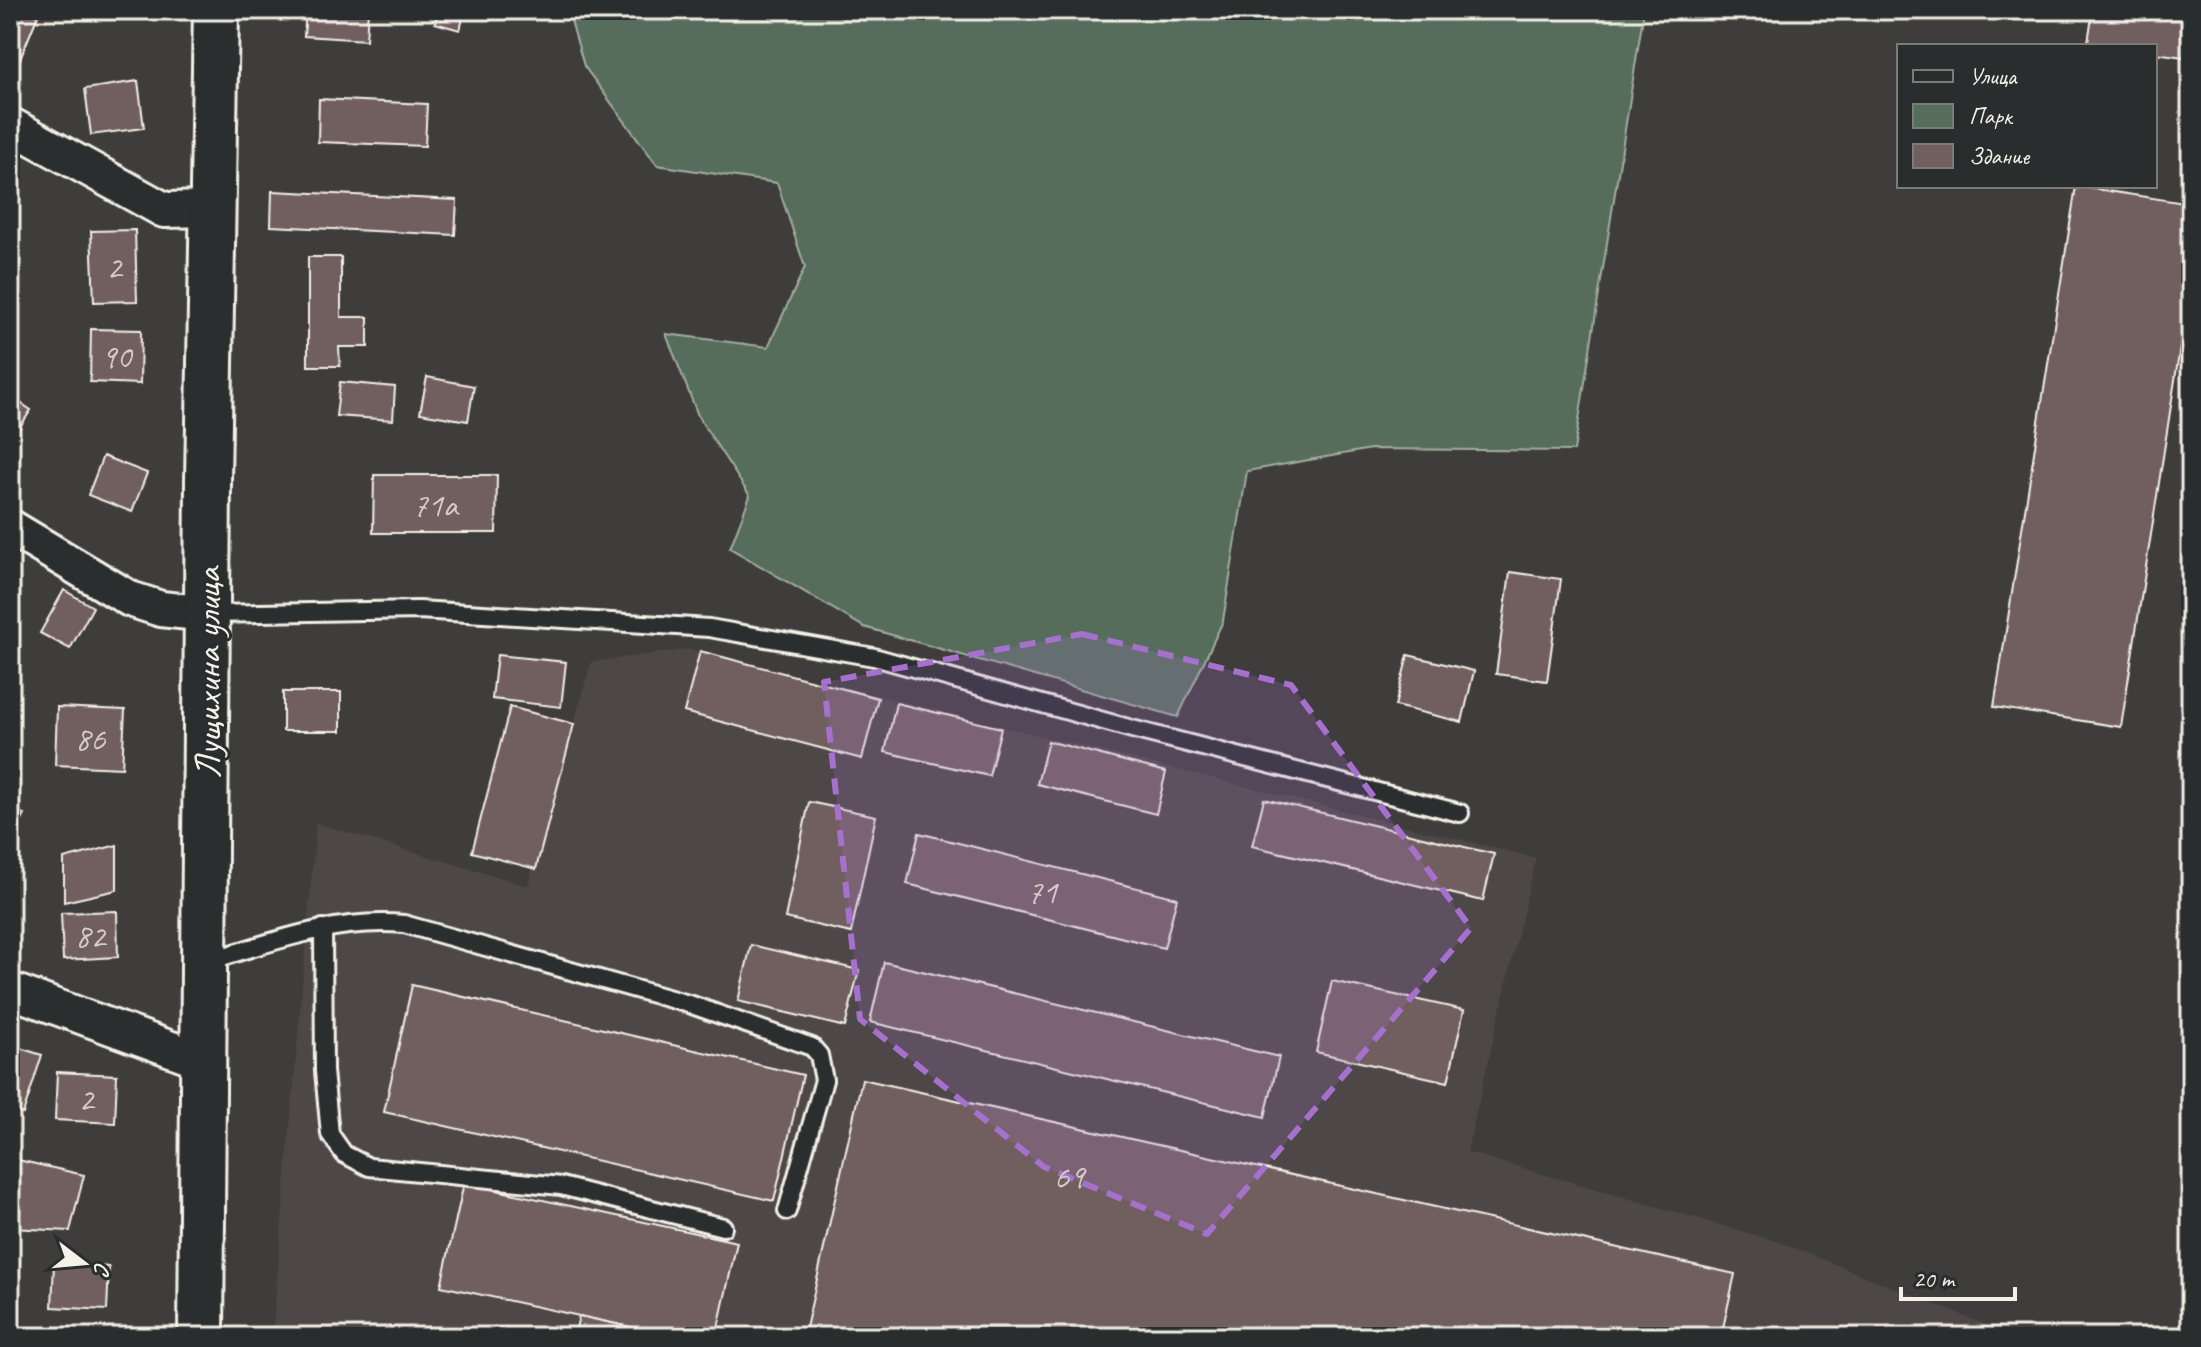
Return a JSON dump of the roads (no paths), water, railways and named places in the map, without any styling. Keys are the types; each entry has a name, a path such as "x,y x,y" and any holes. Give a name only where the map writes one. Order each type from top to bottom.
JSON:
{"street":[{"name":"Лущихина улица","path":"201,1337 216,10"},
{"path":"10,125 164,210 213,209"},
{"path":"10,527 130,599 161,609 208,614"},
{"path":"10,990 204,1061"}],"lane":[{"path":"208,614 419,610 709,628 874,657 1146,733 1460,813"},
{"path":"205,962 323,928 376,922 404,924 692,1005 812,1047 819,1055 824,1080 787,1211"},
{"path":"323,928 324,1071 330,1134 344,1154 369,1167 561,1186 723,1227"}],"railway":[{"path":"2191,588 2191,619"}]}
